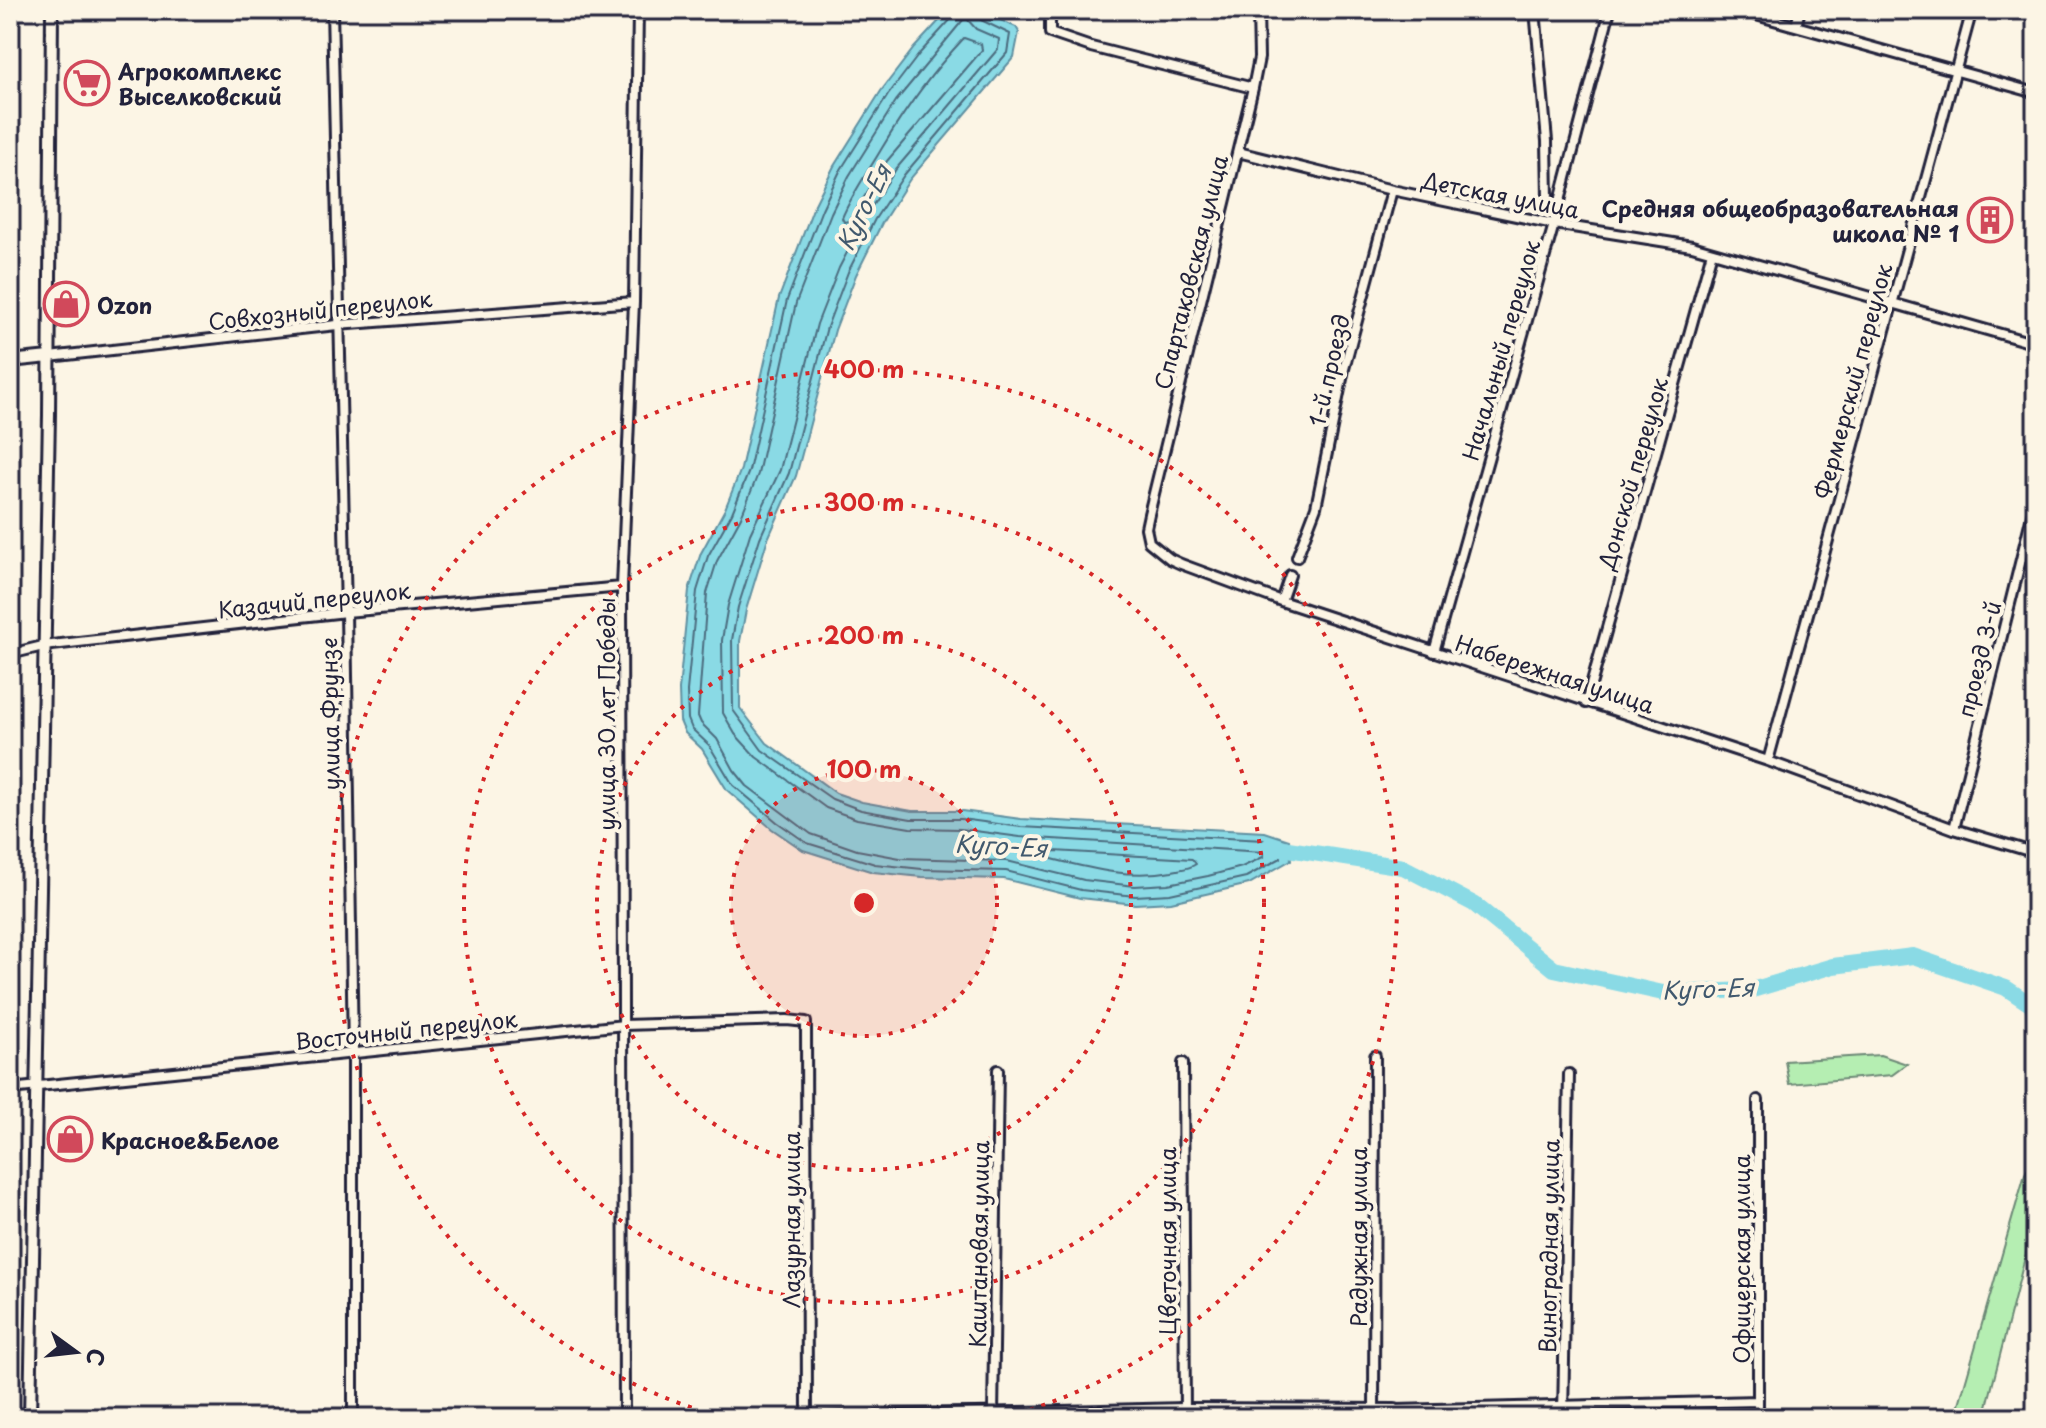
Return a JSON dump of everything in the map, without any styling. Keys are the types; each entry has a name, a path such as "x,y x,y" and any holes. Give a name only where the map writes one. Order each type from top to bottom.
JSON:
{"street":[{"path":"30,1418 49,357 52,10"},
{"name":"улица Фрунзе","path":"332,10 353,1053 353,1418"},
{"name":"улица 30 лет Победы","path":"624,1418 622,587 634,302 638,10"},
{"path":"1050,10 1050,33 1091,47 1253,88"},
{"name":"Спартаковская улица","path":"1149,542 1146,528 1149,514 1253,88 1259,58 1258,10"},
{"path":"1535,10 1547,141 1548,198 1556,214"},
{"name":"Начальный переулок","path":"1434,652 1554,224 1610,10"},
{"path":"1738,10 2036,93"},
{"path":"1796,26 1800,10"},
{"name":"Фермерский переулок","path":"1768,761 1972,10"},
{"name":"Детская улица","path":"1238,152 1392,190 1554,224 1692,246 2036,344"},
{"name":"1-й проезд","path":"1297,557 1316,507 1344,369 1392,190"},
{"name":"Донской переулок","path":"1586,703 1712,252"},
{"name":"Совхозный переулок","path":"10,361 337,325 634,302"},
{"name":"проезд 3-й","path":"1954,829 2036,499"},
{"name":"Набережная улица","path":"1149,542 1170,559 1281,601 1768,761 1954,829 2036,853"},
{"path":"1281,601 1290,575"},
{"name":"Казачий переулок","path":"10,654 43,646 346,612 622,587"},
{"name":"Восточный переулок","path":"10,1089 624,1025 806,1022"},
{"name":"Лазурная улица","path":"806,1022 807,1418"},
{"name":"Радужная улица","path":"1374,1414 1375,1056"},
{"name":"Цветочная улица","path":"1183,1063 1185,1414"},
{"name":"Каштановая улица","path":"993,1415 998,1070"},
{"name":"Виноградная улица","path":"1563,1418 1569,1074"},
{"name":"Офицерская улица","path":"1758,1100 1758,1418"},
{"path":"816,1418 1374,1414 1395,1410 1758,1401"}],"green space":[{"path":"1880,1055 1907,1064 1892,1075 1789,1084 1785,1061"},
{"path":"2036,1154 2036,1214 1984,1418 1955,1418 2025,1174"}],"water":[{"path":"949,10 978,10 1016,27 1019,32 1014,57 910,179 882,223 856,275 835,330 796,476 767,541 746,610 740,641 740,708 767,743 836,793 862,802 912,811 962,811 1021,819 1265,832 1289,840 1291,860 1249,884 1171,902 1135,904 1080,898 1004,879 873,872 803,850 772,829 727,790 702,749 685,733 680,721 679,690 689,590 701,553 725,509 741,469 779,298 814,206 834,166 881,91"}],"waterway":[{"name":"Куго-Ея","path":"1269,846 1403,867 1474,904 1554,969 1663,993 1752,990 1833,966 1913,956 2006,988 2036,1008"}],"place":[{"name":"Агрокомплекс Выселковский","path":"87,83"},
{"name":"Средняя общеобразовательная школа № 1","path":"1990,220"},
{"name":"Ozon","path":"66,304"},
{"name":"Красное&Белое","path":"70,1139"}]}
